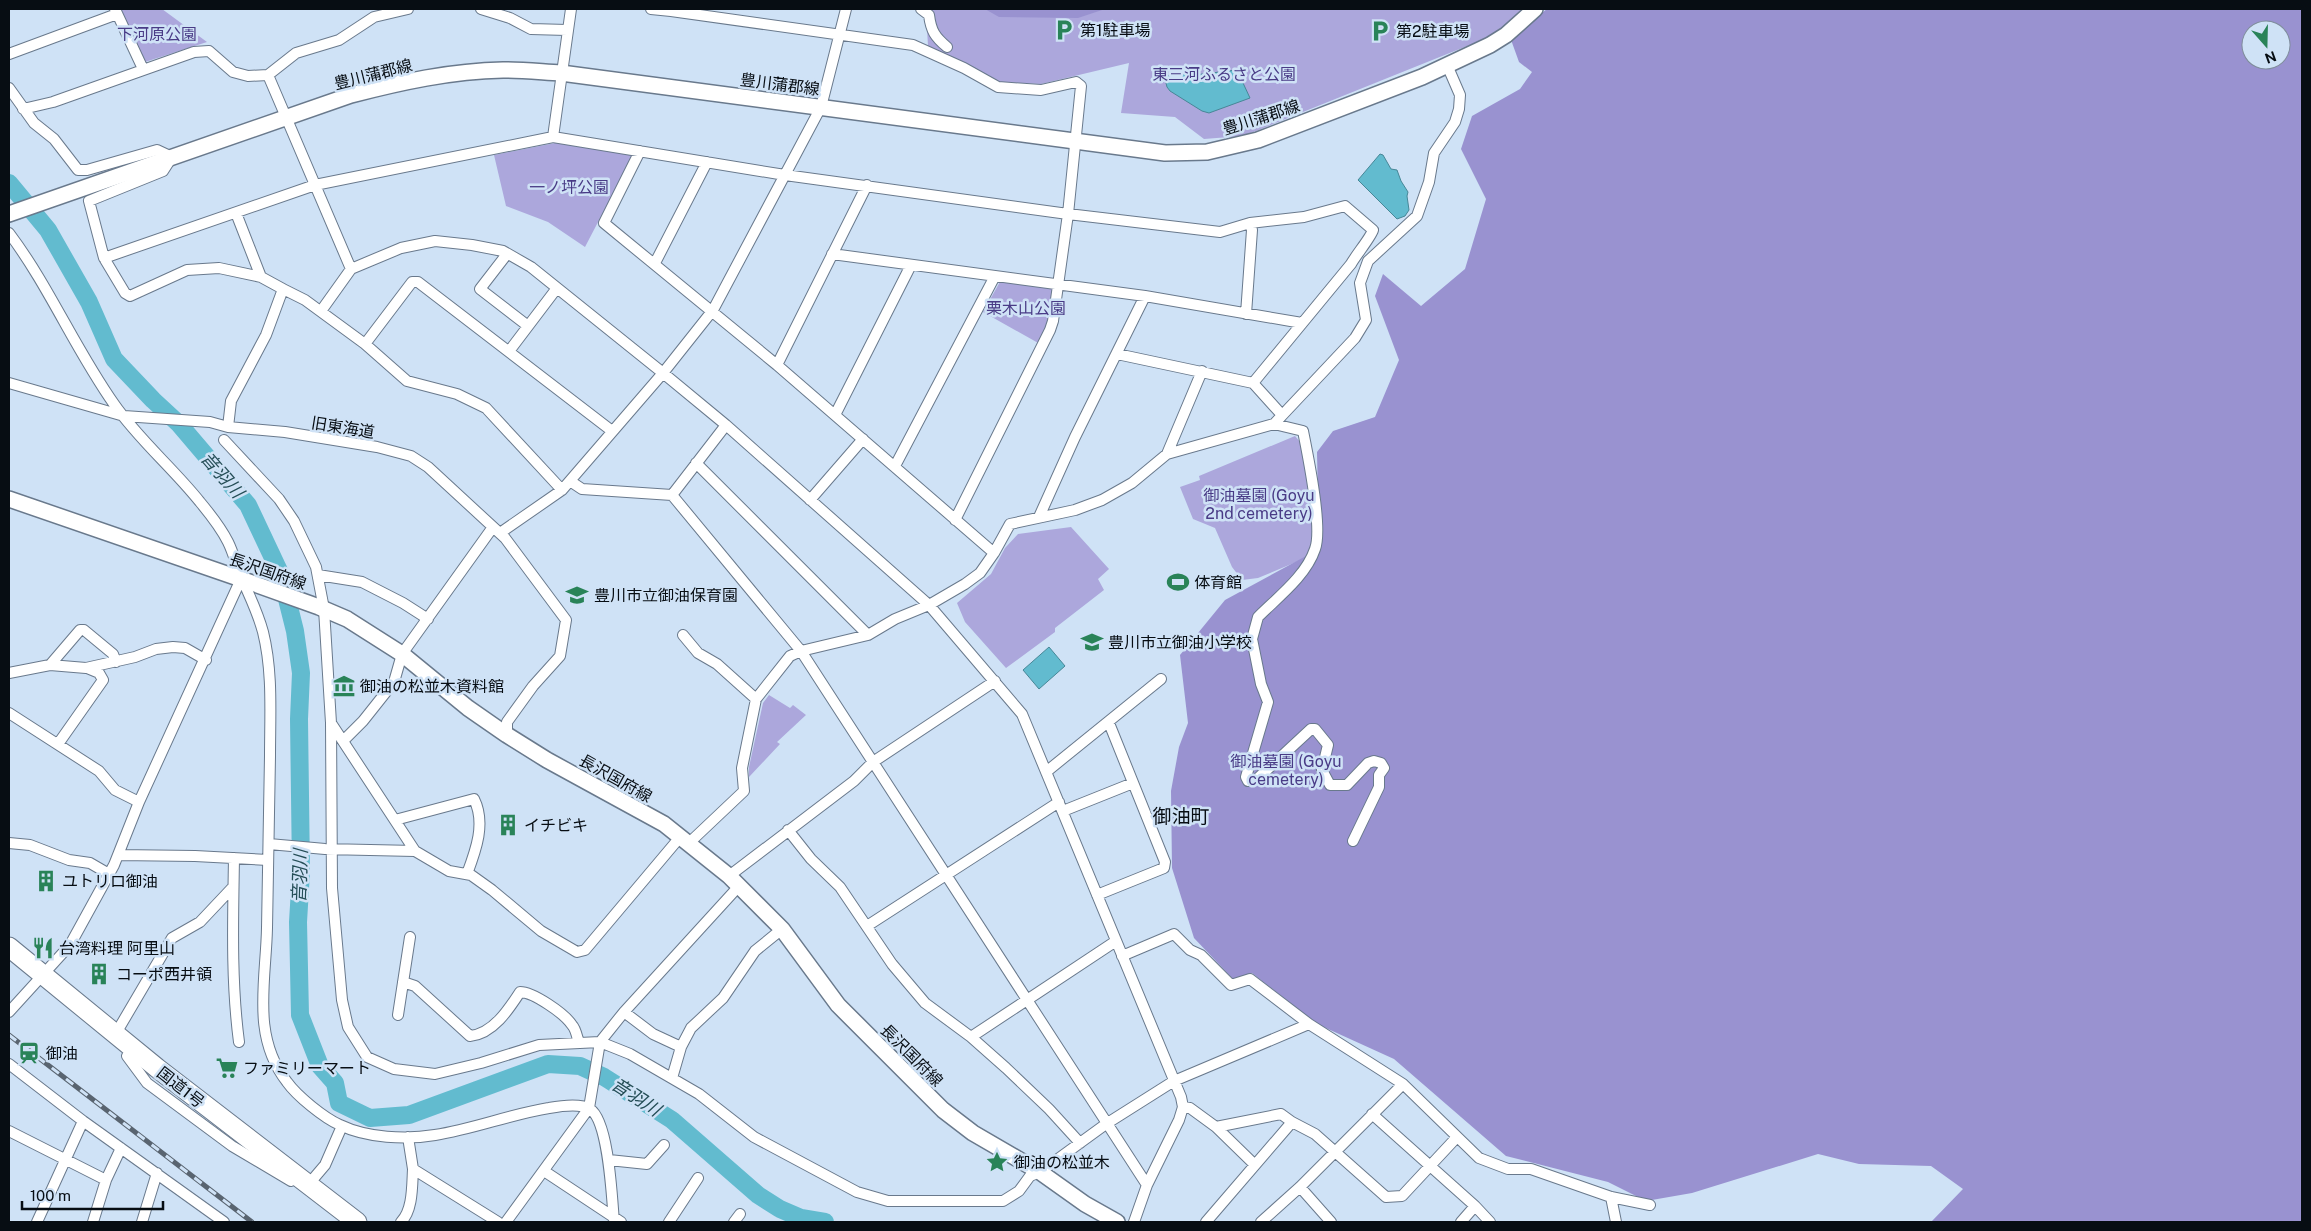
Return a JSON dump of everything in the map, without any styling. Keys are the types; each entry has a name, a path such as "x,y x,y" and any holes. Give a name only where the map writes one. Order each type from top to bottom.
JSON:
{"highway":[{"name":"国道1号","path":"9,947 39,980 127,1056 299,1183 356,1222"},
{"name":"国道1号","path":"9,963 39,980 115,1035 299,1183 344,1222"}],"main road":[{"name":"豊川蒲郡線","path":"9,214 351,95 452,74 503,70 561,73 1076,142 1185,154 1237,146 1258,140 1447,65 1478,52 1506,35 1535,9"},
{"name":"長沢国府線","path":"9,499 246,580 322,608 346,619 402,654 468,708 507,735 546,760 664,824 734,881 782,929 838,1005 943,1110 973,1134 1040,1172 1085,1204 1117,1222"}],"street":[{"path":"23,110 53,102 194,52 209,51 233,72 248,76 268,75 296,53 339,40 374,17 408,9"},
{"path":"481,9 510,18 531,29 567,30"},
{"path":"553,137 571,9"},
{"path":"651,9 671,10 914,46 964,68 998,87 1041,90 1076,82 1081,86 1068,214 1050,330 955,520"},
{"path":"343,742 364,721 394,682 402,654 497,530 562,490 663,372 713,310 820,107 846,9"},
{"path":"921,9 930,16 931,28 935,38 947,47"},
{"path":"9,54 116,11 143,69"},
{"path":"1274,424 1355,338 1366,320 1360,283 1368,261 1417,216 1428,182 1434,153 1455,122 1459,109 1460,95 1447,65"},
{"path":"268,75 351,269"},
{"path":"9,88 23,110 34,123 54,139 78,170 87,170 157,150 172,157 163,171 89,201 104,258 125,293 130,296 164,278 188,270 219,268 261,277 321,311 365,344 406,380 457,394 486,408 562,490"},
{"path":"104,258 315,185 553,137 785,175 1068,214 1220,232 1250,224 1304,217 1345,206 1373,230 1372,235 1361,247 1351,264 1253,383"},
{"path":"640,151 604,223 777,364 994,553"},
{"path":"655,263 706,162"},
{"path":"777,364 867,185"},
{"path":"236,213 261,277"},
{"path":"1246,314 1252,230 1250,224"},
{"path":"9,233 29,260 53,304 114,405 128,416 200,502 227,540 246,580 263,631 270,668 271,844 268,860 262,1011 264,1037 287,1082 314,1108 342,1126 367,1133 408,1137 443,1133 480,1125 517,1113 564,1106 590,1106"},
{"path":"321,311 351,269 401,248 435,241 472,245 507,254 531,267 663,372 929,605 1022,714 1174,1081 1183,1107 1148,1185 1134,1222"},
{"path":"507,254 480,289 528,326"},
{"path":"832,254 1145,296 1302,323"},
{"path":"835,415 911,264"},
{"path":"895,466 996,276"},
{"path":"365,344 412,282 418,282 510,350 612,430"},
{"path":"510,350 557,288"},
{"path":"228,427 231,401 266,335 282,289"},
{"path":"1039,517 1075,437 1145,296"},
{"path":"1117,354 1253,383 1282,415"},
{"path":"1167,454 1202,371"},
{"name":"旧東海道","path":"9,383 128,416 198,421 228,427 285,432 377,447 412,456 428,467 497,530 566,620 560,656 533,686 507,722 507,735"},
{"path":"331,723 414,851 449,871 468,874 492,890 541,931 577,952 585,950 685,840 744,791 742,768 756,700 790,656 801,651 868,635 895,619 929,605 980,573 1010,524 1075,510 1102,500 1132,483 1167,454 1274,424 1303,431 1310,464 1319,535 1315,549 1305,568 1258,617 1254,625 1252,639 1261,684 1268,702 1246,777 1248,781 1256,780 1311,729 1315,729 1328,745 1322,770 1330,785 1347,785 1368,763 1374,761 1381,764 1384,768 1379,776 1379,786 1353,841"},
{"path":"672,495 726,426"},
{"path":"810,500 863,438"},
{"path":"224,440 279,499 307,546 318,575 331,723 329,850 342,1000 348,1027 367,1057 394,1069 435,1074 481,1064 539,1045 580,1043 599,1045 630,1054 699,1094 754,1137 857,1192 888,1201 1003,1201 1019,1191 1030,1176 1040,1172 1106,1124 1174,1081 1309,1024"},
{"path":"696,463 868,635"},
{"path":"570,481 582,489 672,495 801,651 946,873 1106,1124 1148,1185"},
{"path":"318,575 362,582 403,603 428,619"},
{"path":"9,1012 70,946 109,874 139,802 246,580"},
{"path":"50,665 80,630 84,630 113,654 116,662"},
{"path":"683,635 698,653 718,664 756,700"},
{"path":"9,672 50,665 86,668 116,662 156,649 173,647 185,648 206,660"},
{"path":"58,744 103,680 99,673 86,668"},
{"path":"1046,772 1109,723 1161,679"},
{"path":"506,1222 590,1106 599,1045 624,1012 734,881 788,830 854,782 873,762 995,682"},
{"path":"9,713 99,771 115,790 139,802"},
{"path":"1097,895 1164,868 1165,862 1109,723"},
{"path":"867,926 946,873 1061,806 1133,783"},
{"path":"395,820 474,799 480,819 478,840 468,874"},
{"path":"788,830 811,859 840,887 892,964 925,1003 971,1037 1049,1109 1080,1143"},
{"path":"9,844 30,845 69,860 90,863 109,874"},
{"path":"271,844 329,850 414,851"},
{"path":"118,855 268,860"},
{"path":"234,858 233,1005 238,1042"},
{"path":"115,1035 172,938 200,922 233,888"},
{"path":"672,1078 681,1048 691,1028 723,998 755,951 782,929"},
{"path":"1122,956 1174,934 1190,950 1200,955 1231,985 1250,978 1309,1024 1403,1084 1479,1158 1508,1169 1531,1169 1611,1197 1650,1205"},
{"path":"398,1015 410,937"},
{"path":"971,1037 1116,941"},
{"path":"403,982 415,986 470,1036 478,1035 505,1015 520,992 527,992 553,1008 572,1025 580,1043"},
{"path":"624,1012 653,1034 681,1048"},
{"path":"10,1067 158,1173 219,1221"},
{"path":"1261,1222 1300,1188 1403,1084"},
{"path":"590,1106 600,1125 609,1160 616,1220"},
{"path":"1183,1107 1190,1108 1216,1126 1255,1165"},
{"path":"1216,1126 1281,1114 1315,1134 1386,1197 1402,1196 1457,1137"},
{"path":"1372,1114 1475,1206 1490,1222"},
{"path":"37,1222 83,1121"},
{"path":"1206,1222 1292,1122"},
{"path":"299,1183 325,1165 342,1126"},
{"path":"9,1131 106,1180"},
{"path":"400,1222 404,1218 412,1196 414,1169 408,1137"},
{"path":"609,1160 646,1164 664,1145"},
{"path":"93,1222 106,1180 121,1148"},
{"path":"414,1169 498,1222"},
{"path":"544,1171 616,1220"},
{"path":"142,1222 158,1173"},
{"path":"669,1222 698,1178"},
{"path":"1300,1188 1331,1222"},
{"path":"1611,1197 1616,1222"},
{"path":"1461,1222 1475,1206"}],"green space":[{"name":"下河原公園","path":"121,9 162,9 207,42 145,62"},
{"name":"東三河ふるさと公園","path":"923,9 1526,9 1497,33 1477,42 1242,136 1204,139 1175,117 1121,113 1129,63 1041,84 998,82 928,46 926,11"},
{"path":"985,9 1105,9 1078,18 999,17"},
{"name":"御油墓園 (Goyu cemetery)","path":"1547,9 2302,9 2302,1222 1931,1222 1963,1189 1931,1166 1859,1164 1818,1154 1692,1193 1646,1201 1608,1182 1506,1156 1394,1059 1317,1024 1252,973 1233,979 1194,938 1172,868 1171,791 1179,747 1188,723 1180,655 1225,600 1319,549 1317,452 1333,431 1375,417 1399,360 1375,296 1383,274 1421,306 1465,269 1486,199 1461,149 1472,116 1520,89 1532,72 1519,62 1510,37"},
{"name":"一ノ坪公園","path":"555,143 633,155 585,247 548,222 506,206 494,155"},
{"name":"栗木山公園","path":"1001,280 1052,288 1054,290 1048,329 1040,344 983,312"},
{"name":"御油墓園 (Goyu 2nd cemetery)","path":"1295,436 1301,443 1315,539 1309,554 1301,560 1258,578 1242,580 1232,567 1215,528 1193,519 1180,487 1200,480 1199,476"},
{"path":"1071,527 1109,569 1098,579 1104,590 1055,628 1055,632 1006,668 965,622 957,603 991,574 1005,548 1018,534"},
{"path":"769,695 790,708 793,705 806,715 777,742 780,744 749,777 749,767 763,703"}],"water":[{"path":"1237,70 1250,98 1209,113 1202,111 1170,91 1165,79 1170,74 1175,73 1194,75"},
{"path":"1380,154 1383,155 1391,169 1397,170 1408,192 1409,210 1405,216 1397,219 1358,180"},
{"path":"1049,647 1065,666 1039,689 1023,670"}],"waterway":[{"name":"音羽川","path":"9,183 48,230 89,302 114,359 179,424 248,505 281,575 295,631 301,673 299,719 301,872 298,922 300,1015 320,1066 335,1083 339,1103 370,1118 409,1115 548,1064 580,1066 604,1077 672,1120 758,1195 780,1209 801,1218 825,1222"}],"railway":[{"path":"9,1035 252,1222"}],"place":[{"name":"第1駐車場","path":"1064,30"},
{"name":"第2駐車場","path":"1380,31"},
{"name":"体育館","path":"1178,582"},
{"name":"豊川市立御油保育園","path":"577,595"},
{"name":"豊川市立御油小学校","path":"1092,642"},
{"name":"御油の松並木資料館","path":"344,686"},
{"name":"イチビキ","path":"508,825"},
{"name":"ユトリロ御油","path":"46,881"},
{"name":"台湾料理 阿里山","path":"43,948"},
{"name":"コーポ西井領","path":"99,974"},
{"name":"御油","path":"29,1053"},
{"name":"ファミリーマート","path":"227,1068"},
{"name":"御油の松並木","path":"997,1162"}],"district":[{"name":"御油町","path":"1181,816"}]}
